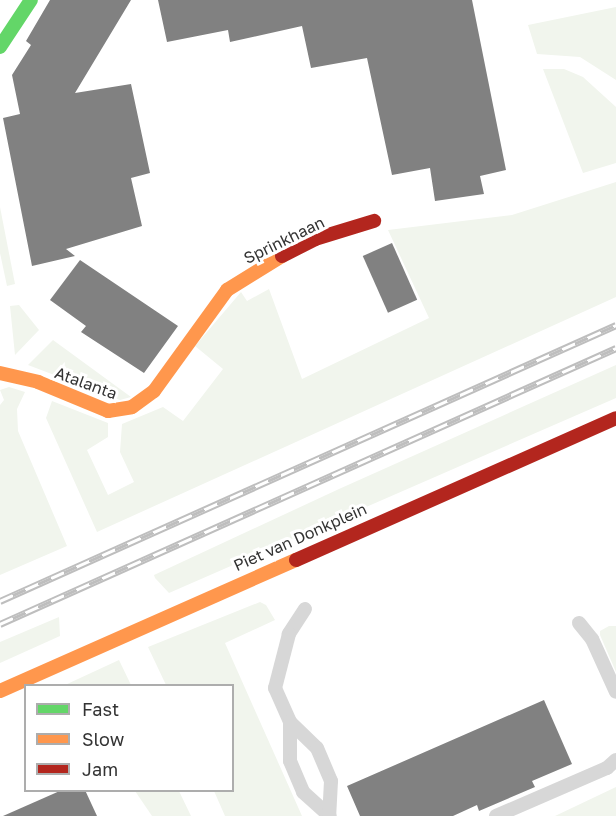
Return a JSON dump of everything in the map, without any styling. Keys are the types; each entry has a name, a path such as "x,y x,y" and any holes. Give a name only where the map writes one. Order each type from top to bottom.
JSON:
{"street":[{"path":"0,47 31,0"},
{"name":"Sprinkhaan","path":"154,391 227,290 265,264 315,240 374,221"},
{"name":"Atalanta","path":"1,372 108,411 132,407 154,391"},
{"name":"Piet van Donkplein","path":"0,691 153,621 616,418"}],"lane":[{"path":"305,609 289,634 275,684 290,722 290,761 303,792 330,815"},
{"path":"579,623 592,639 616,692"},
{"path":"290,722 317,748 322,759 331,781 330,815"},
{"path":"496,816 607,768 616,760"}],"shaded area":[{"path":"616,7 616,80 580,57 537,54 528,25"},
{"path":"543,69 564,69 583,77 616,107 616,163 583,173"},
{"path":"616,182 616,297 97,532 46,418 52,401 108,423 108,437 87,450 108,495 134,482 120,452 122,424 163,407 183,421 223,369 195,346 241,292 247,301 269,289 302,379 429,318 388,230 512,215"},
{"path":"0,207 15,284 7,286 0,253"},
{"path":"19,305 39,330 15,355 10,306"},
{"path":"53,340 131,397 120,400 28,365"},
{"path":"616,365 616,398 169,593 155,578 154,575 339,489"},
{"path":"9,387 25,392 17,409 18,431 67,546 0,575 0,405 4,400 0,390"},
{"path":"260,602 266,605 275,620 225,643 302,816 225,816 214,792 234,792 234,684 166,684 148,647"},
{"path":"59,617 60,636 0,663 0,642"},
{"path":"609,626 616,626 616,672 600,635 600,631"},
{"path":"119,660 131,684 67,684"},
{"path":"616,787 616,816 555,816"},
{"path":"136,792 179,792 191,816 152,816"}],"building":[{"path":"50,0 131,0 75,93 131,84 150,173 131,178 142,226 66,249 75,256 32,266 3,118 20,114 12,75 31,45 26,41"},
{"path":"158,0 472,0 506,170 480,176 484,194 435,201 430,168 392,175 367,58 311,68 302,26 230,42 228,30 167,42"},
{"path":"392,243 417,300 388,313 363,256"},
{"path":"80,260 178,326 144,373 81,332 86,326 50,300"},
{"path":"544,700 572,764 532,781 535,787 479,811 477,805 453,816 360,816 347,786"},
{"path":"57,792 86,792 97,816 3,816"}],"railway":[{"path":"0,601 616,325"},
{"path":"0,624 616,348"}],"traffic: fast":[{"path":"0,47 31,0"}],"traffic: slow":[{"path":"0,373 38,382 108,411 132,407 154,391 227,290 282,256"},
{"path":"0,691 296,560"}],"traffic: jam":[{"path":"282,256 315,239 374,221"},
{"path":"296,560 616,418"}]}
